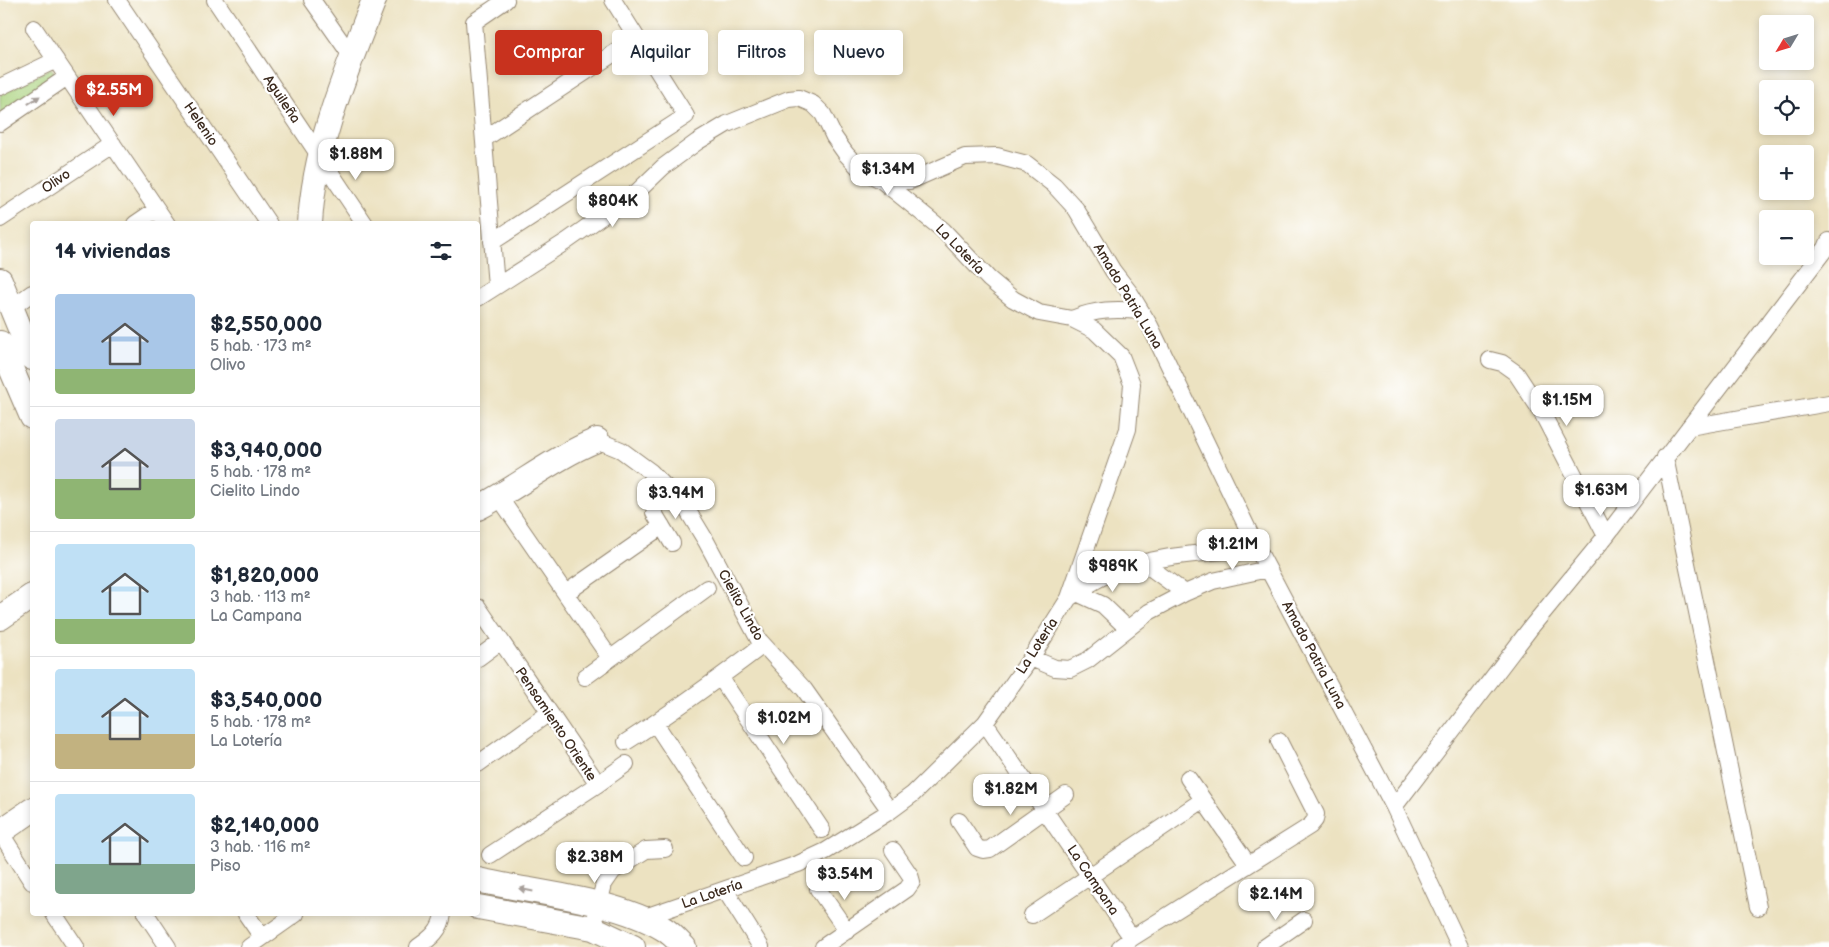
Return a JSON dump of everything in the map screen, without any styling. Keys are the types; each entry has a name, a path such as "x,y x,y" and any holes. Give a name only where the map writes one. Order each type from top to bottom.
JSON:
{"street":[{"name":"Helenio","path":"117,0 267,221"},
{"name":"Aguileña","path":"215,0 363,221"},
{"path":"312,0 352,57"},
{"path":"310,221 311,205 320,156 352,57 374,0"},
{"path":"496,286 474,22 506,0"},
{"path":"613,0 632,30"},
{"path":"34,28 166,221"},
{"path":"484,139 612,55"},
{"path":"0,87 56,60"},
{"path":"492,242 686,116 660,75"},
{"path":"0,123 68,77"},
{"name":"La Lotería","path":"480,297 567,241 638,191 663,168 697,142 726,124 789,99 799,98 813,104 823,114 834,137 861,170 881,180 943,230 989,279 1014,299 1039,313 1072,319 1094,330 1121,356 1132,384 1128,430 1073,595 985,723 913,794 890,811 826,851 798,864 642,918"},
{"name":"Olivo","path":"0,219 113,144"},
{"name":"Amado Patria Luna","path":"881,180 910,181 965,157 997,156 1027,164 1054,185 1076,209 1113,271 1150,326 1257,548 1394,807 1460,947"},
{"path":"140,221 157,209"},
{"path":"1394,807 1532,626 1606,536 1826,248 1829,241"},
{"path":"0,280 30,353"},
{"path":"12,308 30,294"},
{"path":"1072,319 1084,314 1108,309 1140,311"},
{"path":"0,343 30,412"},
{"path":"1490,360 1502,363 1516,373 1541,411 1606,536"},
{"path":"1689,427 1829,403"},
{"path":"480,505 488,494 580,446 596,440"},
{"name":"Cielito Lindo","path":"596,440 621,450 652,472 686,508 763,645 804,689 890,811"},
{"path":"1665,457 1758,907"},
{"path":"488,494 566,592 610,658"},
{"path":"566,592 658,519 672,543"},
{"path":"1073,595 1096,580 1124,568 1174,556 1257,548"},
{"path":"1213,580 1224,551"},
{"path":"1144,563 1185,593"},
{"path":"1031,658 1055,668 1070,669 1088,660 1149,612 1185,593 1213,580 1268,569"},
{"path":"585,676 707,588"},
{"path":"1073,595 1103,605 1127,628"},
{"path":"0,618 30,597"},
{"name":"Pensamiento Oriente","path":"480,609 598,784 490,855"},
{"path":"480,657 501,642"},
{"path":"626,742 763,645"},
{"path":"720,677 822,830"},
{"path":"480,763 549,713"},
{"path":"655,723 744,858"},
{"name":"La Campana","path":"985,723 1090,875 1126,942"},
{"path":"1126,942 1310,826 1315,820 1316,814 1279,741"},
{"path":"598,784 626,764"},
{"path":"1188,778 1248,864"},
{"path":"958,821 978,848 983,850 990,849 1066,795"},
{"path":"1032,915 1203,800"},
{"path":"30,811 0,832 30,879"},
{"path":"593,928 604,884 613,871 646,850 665,849"},
{"path":"823,947 907,889 912,882 910,874 892,850"},
{"path":"480,880 600,904 642,918 665,930 684,947"},
{"path":"818,889 847,930"},
{"path":"724,890 761,947"},
{"path":"480,907 593,928 633,947"},
{"path":"55,916 76,947"},
{"path":"147,916 168,947"},
{"path":"247,916 262,937"},
{"path":"249,947 293,916"},
{"path":"418,947 437,932 443,916"},
{"path":"1265,947 1304,920"}],"green space":[{"path":"51,68 57,78 0,116 0,95"}]}
